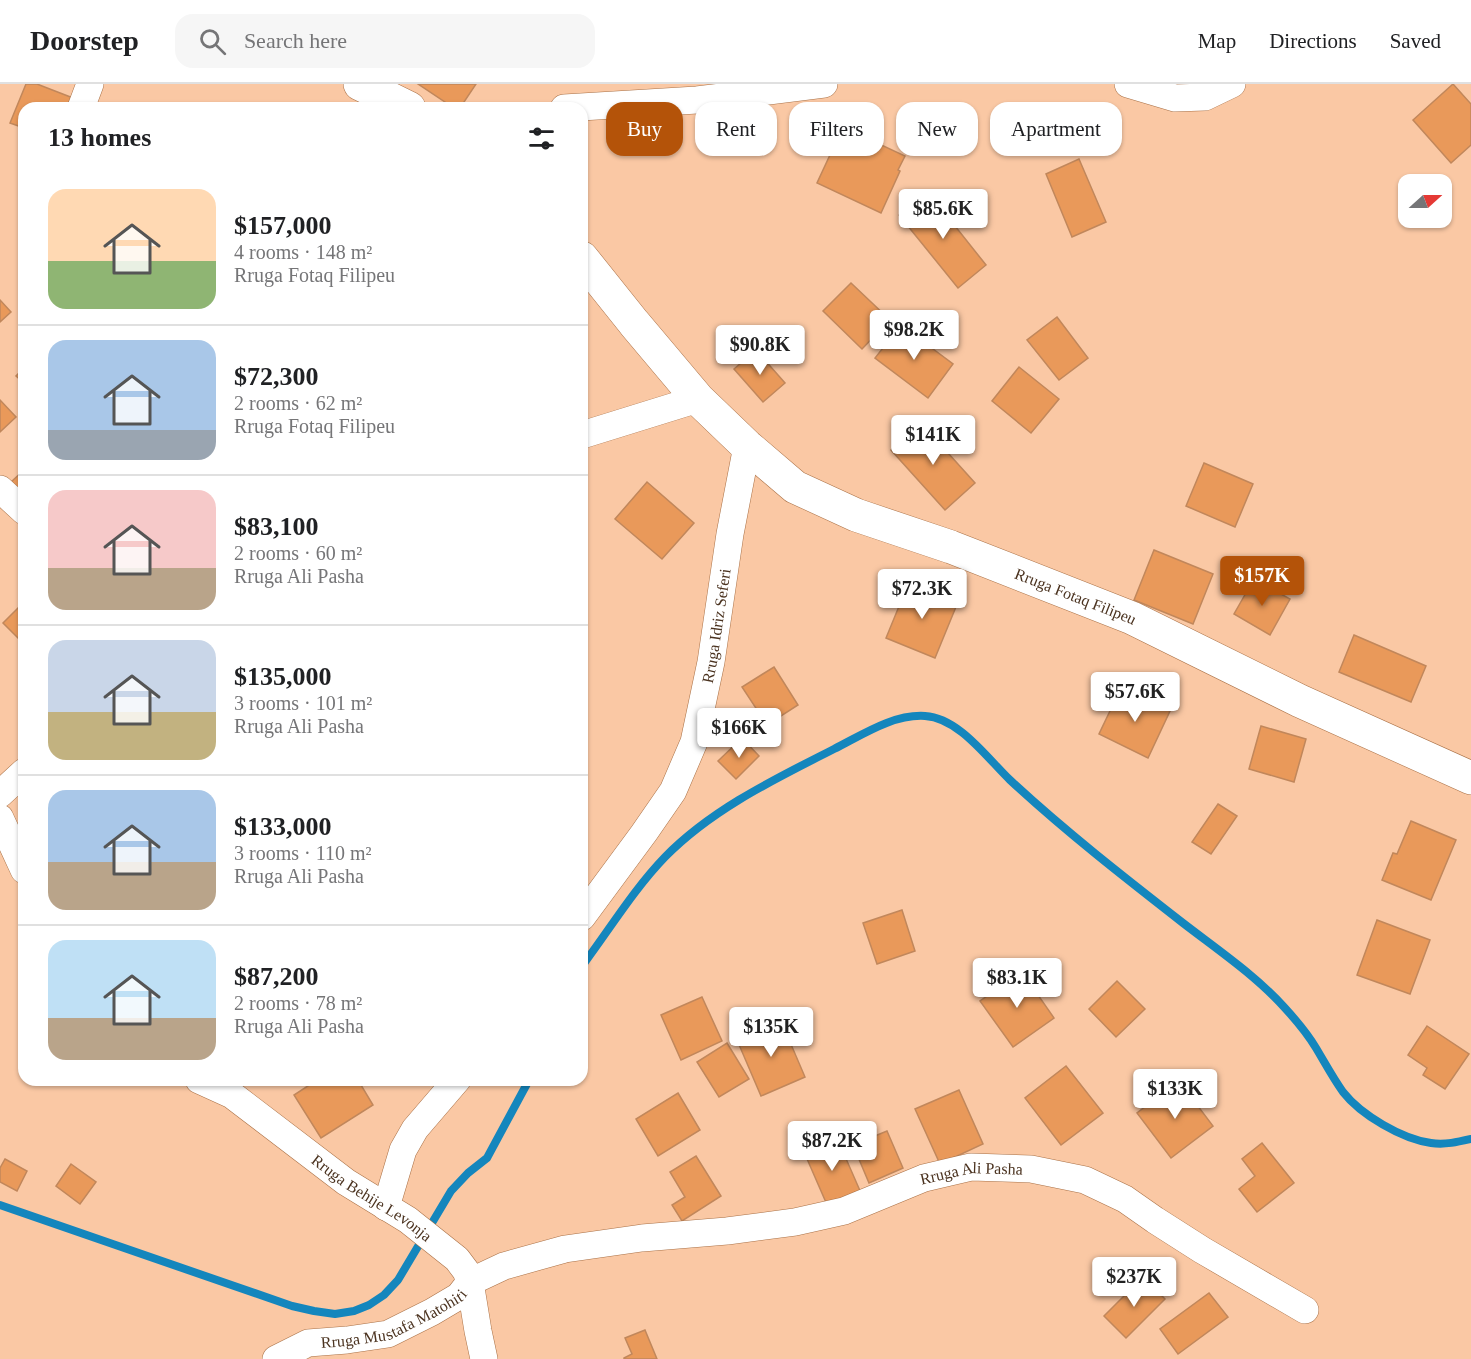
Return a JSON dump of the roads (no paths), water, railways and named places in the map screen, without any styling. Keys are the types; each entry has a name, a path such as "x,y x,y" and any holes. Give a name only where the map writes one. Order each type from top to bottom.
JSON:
{"main road":[{"path":"360,84 397,102"},
{"name":"Rruga Fotaq Filipeu","path":"588,266 698,399 795,488 856,515 951,547 1132,618 1300,701 1471,778"}],"street":[{"path":"83,102 90,84"},
{"path":"588,107 697,100 824,84"},
{"path":"1128,84 1175,98 1205,98 1232,84"},
{"path":"588,433 698,399"},
{"name":"Rruga Idriz Seferi","path":"588,909 673,790 694,742 711,662 730,534 747,446"},
{"path":"0,489 18,506"},
{"path":"0,794 18,778"},
{"path":"0,818 18,857"},
{"name":"Rruga Behije Levonja","path":"212,1086 232,1095 339,1177 420,1229 464,1271"},
{"path":"386,1207 403,1150 415,1129 452,1086"},
{"name":"Rruga Ali Pasha","path":"464,1271 504,1266 565,1250 642,1238 795,1221 844,1210 924,1178 971,1167 1031,1169 1085,1180 1125,1199 1202,1250 1305,1310"},
{"path":"464,1271 484,1359"},
{"name":"Rruga Mustafa Matohiti","path":"276,1359 308,1343 388,1334 459,1296 464,1271"}],"waterway":[{"path":"588,958 654,869 703,824 745,796 867,732 901,718 913,716 937,718 972,740 1010,780 1073,836 1261,984 1313,1042 1343,1092 1360,1109 1383,1125 1420,1141 1441,1144 1471,1139"},
{"path":"0,1205 292,1306 335,1314 354,1311 384,1295 398,1280 451,1191 487,1158 526,1086"}]}
